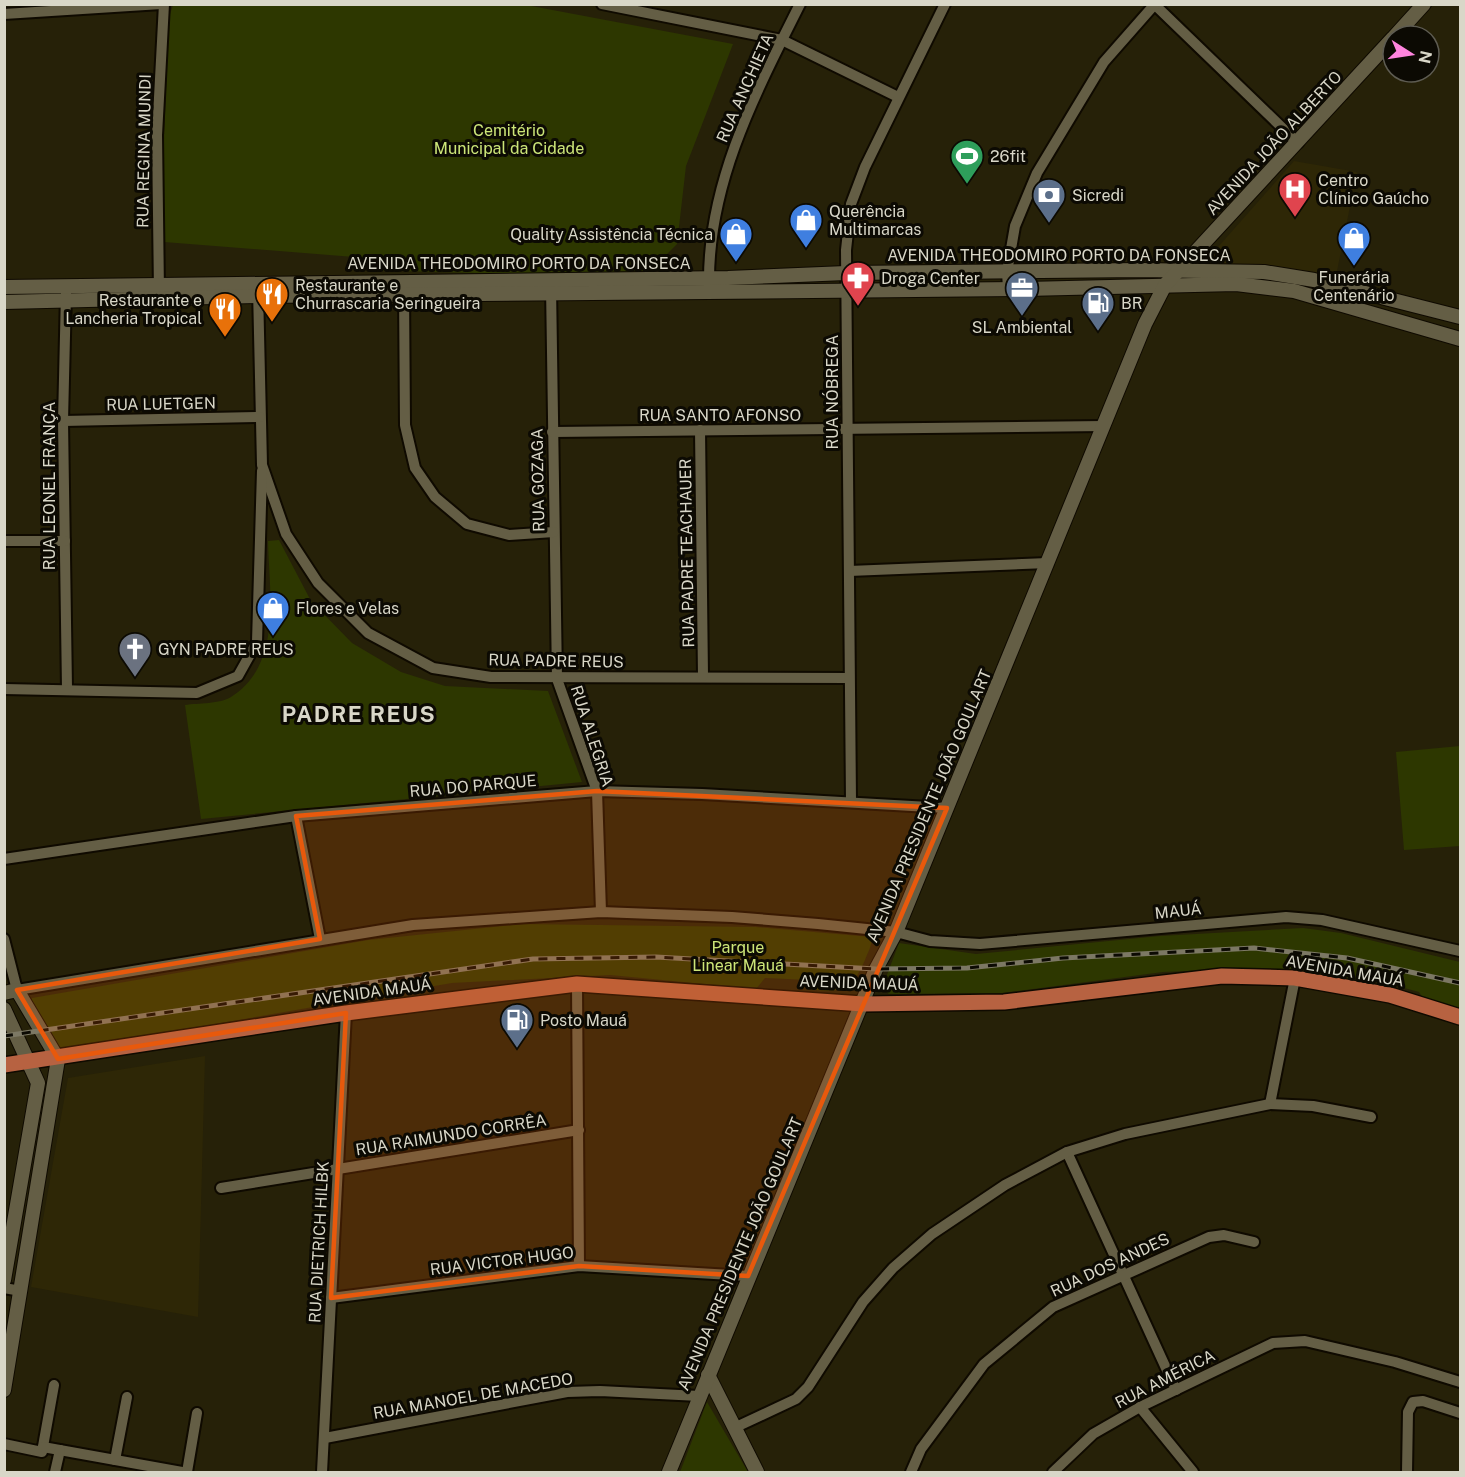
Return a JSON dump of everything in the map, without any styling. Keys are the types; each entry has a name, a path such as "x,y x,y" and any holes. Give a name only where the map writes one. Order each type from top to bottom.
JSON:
{"main road":[{"name":"AVENIDA JOÃO ALBERTO","path":"1406,24 1424,4"},
{"name":"AVENIDA JOÃO ALBERTO","path":"1165,285 1381,51"},
{"path":"1122,270 1122,286"},
{"name":"AVENIDA THEODOMIRO PORTO DA FONSECA","path":"758,284 796,275 846,273 1179,270 1236,277 1460,336"},
{"path":"965,272 966,289"},
{"path":"1058,272 1059,288"},
{"path":"909,273 909,289"},
{"path":"796,275 798,290"},
{"name":"AVENIDA THEODOMIRO PORTO DA FONSECA","path":"4,302 159,298 205,290 258,289 758,284 798,290 1059,288 1165,285 1236,277 1289,275 1371,293 1461,317"},
{"name":"AVENIDA THEODOMIRO PORTO DA FONSECA","path":"4,286 159,283 205,290"},
{"path":"1326,300 1330,284"},
{"name":"AVENIDA PRESIDENTE JOÃO GOULART","path":"669,1473 876,969 896,932 1145,324 1165,285"},
{"path":"1367,310 1371,293"},
{"name":"AVENIDA MAUÁ","path":"4,1065 58,1059 346,1013 578,984 862,1004 1004,1002 1222,976 1295,978 1390,994 1461,1017"},
{"path":"4,1390 58,1059 11,992"},
{"path":"4,1009 38,1083 4,1280"},
{"path":"708,1375 757,1473"}],"street":[{"path":"4,14 162,4"},
{"name":"RUA REGINA MUNDI","path":"159,298 157,135 162,4"},
{"path":"602,4 782,40 898,97"},
{"name":"RUA ANCHIETA","path":"709,286 720,187 742,123 800,4"},
{"name":"RUA NÓBREGA","path":"851,801 846,273 851,204 865,167 945,4"},
{"path":"1008,289 1007,272 1015,226 1037,173 1104,62 1155,5 1298,143"},
{"name":"RUA LEONEL FRANÇA","path":"66,284 63,421 68,688"},
{"name":"RUA GOZAGA","path":"551,287 557,679"},
{"name":"RUA PADRE REUS","path":"258,289 262,465 286,534 318,583 368,633 433,668 491,677 557,679 703,676 849,678"},
{"path":"404,289 405,425 415,468 435,497 467,524 509,535 554,532"},
{"name":"RUA LUETGEN","path":"63,421 260,417"},
{"name":"RUA SANTO AFONSO","path":"552,432 1104,426"},
{"name":"RUA PADRE TEACHAUER","path":"700,430 703,676"},
{"path":"4,689 68,688 197,693 238,676 258,642 262,465"},
{"path":"4,541 65,541"},
{"path":"849,571 1048,563"},
{"name":"RUA ALEGRIA","path":"557,679 597,792 601,912"},
{"name":"RUA DO PARQUE","path":"4,859 296,816 597,792 851,801 947,808"},
{"path":"296,816 320,939"},
{"path":"4,939 11,992 413,925 601,912 732,917 896,932"},
{"name":"MAUÁ","path":"896,932 930,941 980,944 1286,916 1322,920 1461,951"},
{"path":"1270,1104 1295,978"},
{"path":"578,984 579,1266"},
{"name":"RUA DIETRICH HILBK","path":"322,1473 346,1013"},
{"path":"734,1428 796,1399 808,1387 863,1302 893,1268 932,1234 1005,1185 1067,1152 1125,1134 1270,1104 1313,1106 1371,1117"},
{"name":"RUA RAIMUNDO CORRÊA","path":"221,1188 337,1167 579,1130"},
{"path":"1067,1152 1176,1390"},
{"name":"RUA DOS ANDES","path":"911,1473 921,1449 984,1364 1053,1307 1209,1237 1224,1235 1254,1242"},
{"name":"RUA VICTOR HUGO","path":"331,1298 579,1266 748,1276"},
{"path":"4,1288 21,1291"},
{"name":"RUA AMÉRICA","path":"1053,1473 1093,1434 1140,1407 1273,1343 1305,1341 1395,1362 1461,1382"},
{"path":"4,1444 42,1452 54,1385"},
{"name":"RUA MANOEL DE MACEDO","path":"325,1438 567,1392 600,1391 699,1396"},
{"path":"115,1460 127,1397"},
{"path":"1407,1473 1408,1412 1413,1402 1423,1401 1461,1413"},
{"path":"1140,1407 1193,1473"},
{"path":"43,1447 185,1473 197,1413"},
{"path":"55,1473 60,1450"}],"highlighted area":[{"path":"597,791 947,808 748,1276 579,1266 331,1298 346,1013 58,1059 17,990 320,939 296,816"}],"shaded area":[{"name":"Centro Clínico Gaúcho","path":"1294,161 1357,172 1335,281 1269,265 1203,264"},
{"path":"205,1056 198,1317 31,1287 68,1078"}],"green space":[{"name":"Cemitério Municipal da Cidade","path":"173,5 526,5 733,44 686,166 677,244 665,256 663,270 544,275 367,270 367,258 164,242 164,139 169,17"},
{"path":"279,540 311,601 352,643 401,672 445,686 548,691 582,782 201,819 185,705 215,702 231,697 248,683 259,666 266,647 269,626 268,541"},
{"path":"1460,746 1460,846 1404,850 1396,752"},
{"name":"Parque Linear Mauá","path":"522,924 756,927 872,937 870,949 852,982 842,989 826,991 816,990 808,980 765,978 756,989 610,975 452,983 65,1050 57,1049 30,1003 32,998 368,940"},
{"path":"1303,928 1341,933 1460,962 1460,1008 1423,998 1419,992 1375,980 1368,984 1241,969 1163,972 1002,993 889,994 882,988 899,943 976,954 1160,936"},
{"path":"707,1402 748,1472 680,1472"}],"railway":[{"path":"4,1036 533,959 656,957 876,969 967,968 1063,958 1254,948 1347,958 1460,983"}],"place":[{"name":"26fit","path":"967,185"},
{"name":"Centro Clínico Gaúcho","path":"1295,218"},
{"name":"Sicredi","path":"1049,224"},
{"name":"Querência Multimarcas","path":"806,249"},
{"name":"Quality Assistência Técnica","path":"736,263"},
{"name":"Funerária Centenário","path":"1354,267"},
{"name":"Droga Center","path":"858,307"},
{"name":"SL Ambiental","path":"1022,317"},
{"name":"Restaurante e Churrascaria Seringueira","path":"272,323"},
{"name":"BR","path":"1098,332"},
{"name":"Restaurante e Lancheria Tropical","path":"225,338"},
{"name":"Flores e Velas","path":"273,637"},
{"name":"GYN PADRE REUS","path":"135,678"},
{"name":"Posto Mauá","path":"517,1049"}],"district":[{"name":"PADRE REUS","path":"359,714"}]}
